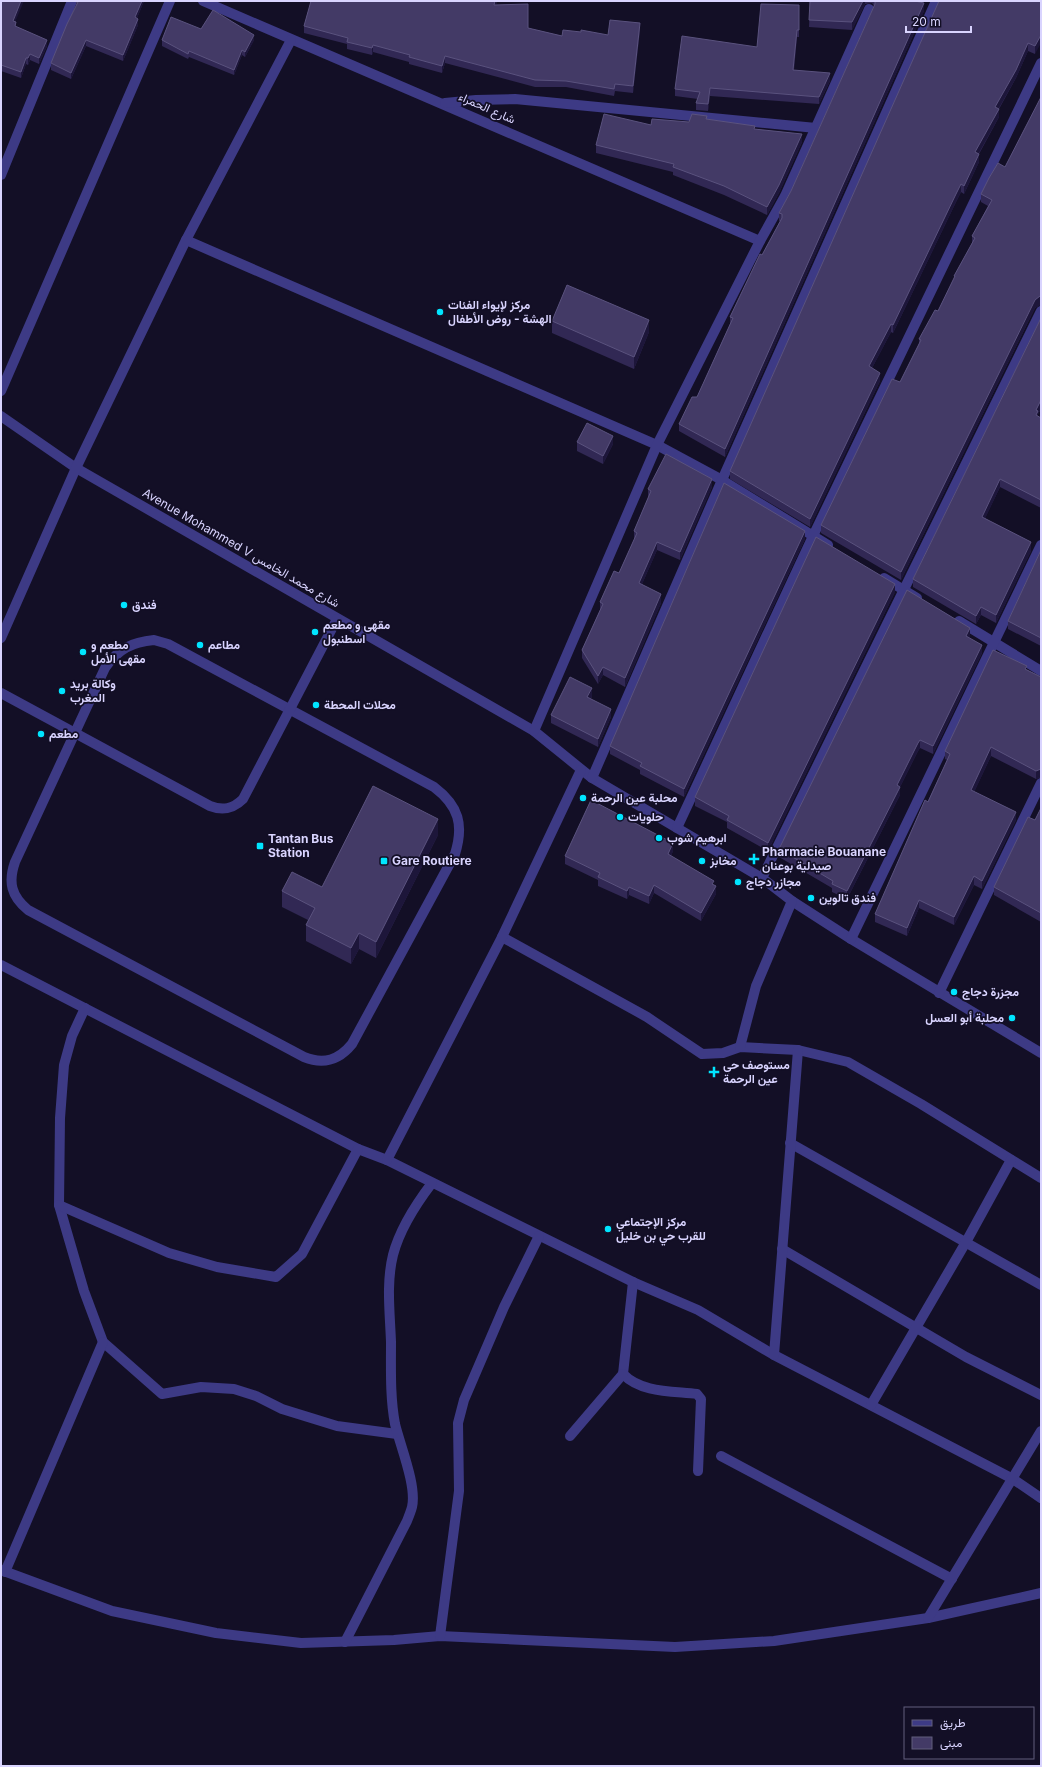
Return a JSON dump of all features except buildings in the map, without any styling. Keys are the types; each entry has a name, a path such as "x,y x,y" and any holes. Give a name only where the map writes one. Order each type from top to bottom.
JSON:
{"street":[{"path":"1,175 72,1"},
{"path":"1,391 170,1"},
{"name":"شارع الحمراء","path":"203,1 760,241"},
{"path":"592,778 722,480 936,1"},
{"path":"534,732 657,445 760,241 785,196 869,9"},
{"path":"1,638 76,468 186,240 292,40"},
{"path":"677,828 813,536 1041,63"},
{"path":"444,104 476,100 515,100 816,128"},
{"path":"186,240 657,445 722,480 839,552"},
{"path":"762,878 1041,312"},
{"name":"Avenue Mohammed V شارع محمد الخامس","path":"1,416 76,468 534,732 592,778 762,878 792,901 851,939 939,993 1041,1052"},
{"path":"851,939 1041,545"},
{"path":"878,575 925,602"},
{"path":"952,618 994,641 1041,671"},
{"path":"1,693 210,806 224,809 231,808 243,799 337,619"},
{"path":"154,640 168,644 290,709 434,787 446,796 455,809 460,824 459,840 454,854 352,1044 336,1059 326,1061 315,1061 304,1057 28,910 19,903 13,894 10,883 11,872 106,668 114,655 125,646 139,641 154,640"},
{"path":"388,1160 502,937 581,770"},
{"path":"939,993 1041,783"},
{"path":"740,1047 756,986 792,901"},
{"path":"502,937 647,1017 702,1054 723,1053 740,1047 798,1050 848,1062 921,1104 1041,1178"},
{"path":"1,965 358,1149 388,1160 633,1282 698,1310 774,1355 1013,1479 1041,1498"},
{"path":"85,1008 72,1036 64,1065 60,1118 59,1206 84,1290 102,1342 162,1394 201,1387 234,1389 256,1396 282,1408 337,1426 397,1434"},
{"path":"774,1355 798,1050"},
{"path":"790,1143 1041,1285"},
{"path":"59,1206 169,1253 217,1267 276,1277 302,1254 358,1149"},
{"path":"871,1405 915,1327 966,1242 1011,1160"},
{"path":"345,1642 407,1521 413,1506 413,1495 403,1448 397,1434 391,1404 389,1281 393,1254 413,1208 432,1183"},
{"path":"440,1636 458,1491 458,1423 464,1400 504,1307 539,1236"},
{"path":"782,1249 966,1357 1041,1395"},
{"path":"570,1436 623,1374 633,1282"},
{"path":"102,1342 3,1571 112,1611 208,1632 301,1643 345,1642 440,1636 675,1646 774,1641 928,1618 1041,1593"},
{"path":"623,1374 629,1380 653,1389 697,1394 701,1399 698,1471"},
{"path":"928,1618 1041,1431"},
{"path":"721,1456 952,1579"}],"place":[{"name":"مركز لإيواء الفئات الهشة - روض الأطفال","path":"440,312"},
{"name":"فندق","path":"124,605"},
{"name":"مقهى و مطعم اسطنبول","path":"315,632"},
{"name":"مطاعم","path":"200,645"},
{"name":"مطعم و مقهى الأمل","path":"83,652"},
{"name":"وكالة بريد المغرب","path":"62,691"},
{"name":"محلات المحطة","path":"316,705"},
{"name":"مطعم","path":"41,734"},
{"name":"محلبة عين الرحمة","path":"583,798"},
{"name":"حلويات","path":"620,817"},
{"name":"ابرهيم شوب","path":"659,838"},
{"name":"Tantan Bus Station","path":"260,846"},
{"name":"Pharmacie Bouanane صيدلية بوعنان","path":"754,859"},
{"name":"Gare Routiere","path":"384,861"},
{"name":"مخابز","path":"702,861"},
{"name":"مجازر دجاج","path":"738,882"},
{"name":"فندق تالوين","path":"811,898"},
{"name":"مجزرة دجاج","path":"954,992"},
{"name":"محلبة أبو العسل","path":"1012,1018"},
{"name":"مستوصف حي عين الرحمة","path":"714,1072"},
{"name":"مركز الإجتماعي للقرب حي بن خليل","path":"608,1229"}]}
